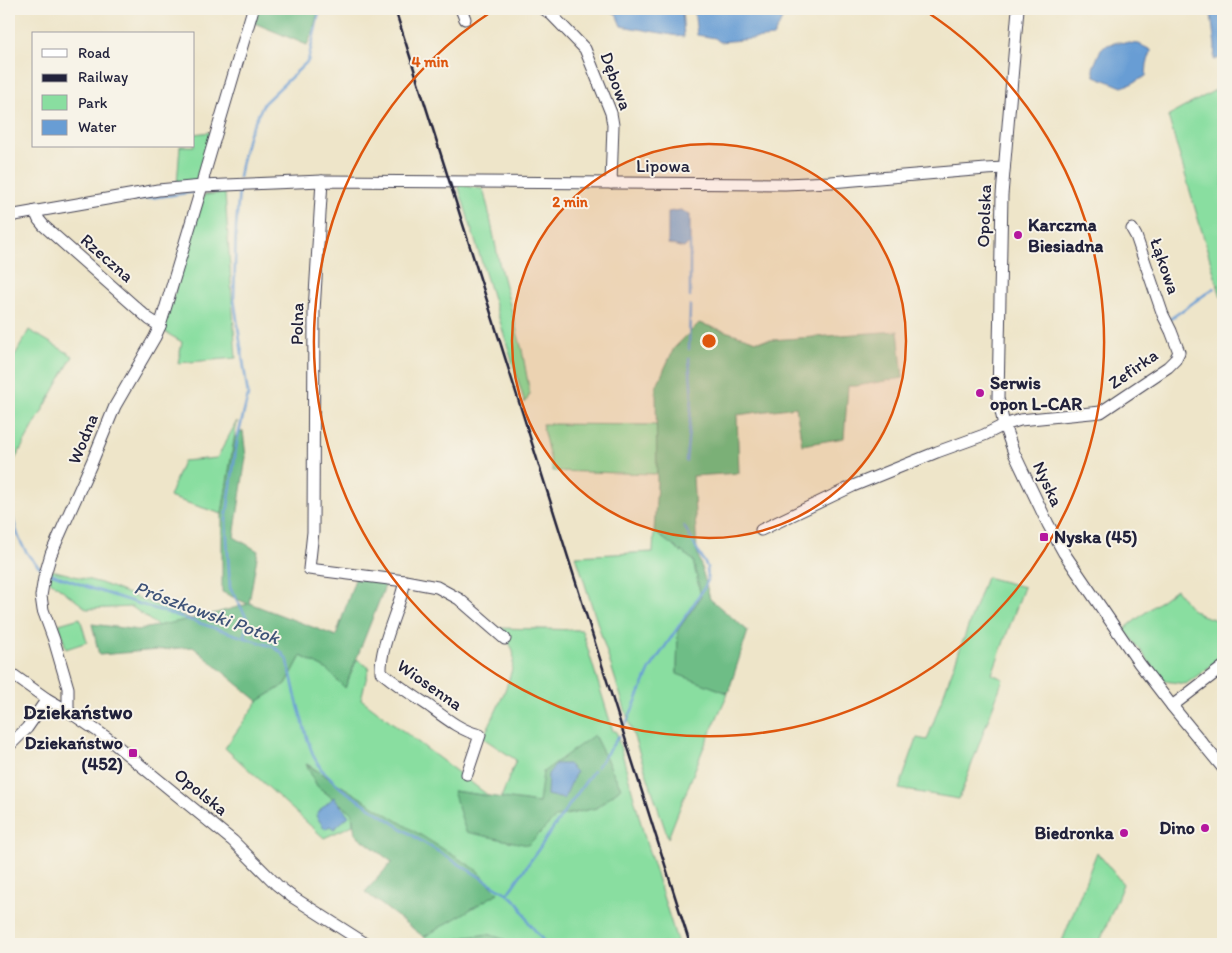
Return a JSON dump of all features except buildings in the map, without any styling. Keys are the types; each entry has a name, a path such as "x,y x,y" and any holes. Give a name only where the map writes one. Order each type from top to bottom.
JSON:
{"street":[{"name":"Wodna","path":"68,711 68,688 43,610 41,596 47,564 115,406 160,326 252,9"},
{"name":"Dębowa","path":"544,9 585,49 608,103 612,126 611,183"},
{"name":"Opolska","path":"1004,425 998,398 1000,255 1004,168 1018,9"},
{"name":"Lipowa","path":"322,181 742,184 822,182 1004,168"},
{"path":"9,216 158,190 202,186 322,181"},
{"name":"Polna","path":"322,181 314,311 313,532 309,570 405,581 438,587 459,599 505,639"},
{"name":"Rzeczna","path":"35,211 44,226 149,319 160,326"},
{"name":"Łąkowa","path":"1132,229 1163,315"},
{"name":"Zefirka","path":"1004,425 1020,420 1101,412 1168,367 1175,360 1179,352 1163,315"},
{"path":"761,530 853,486 984,435 1004,425"},
{"name":"Nyska","path":"1004,425 1029,484 1061,548 1131,652 1223,768"},
{"name":"Wiosenna","path":"405,581 380,662 381,672 441,715 470,733 480,735 467,774"},
{"path":"1172,706 1223,667"},
{"name":"Opolska","path":"9,672 106,737 234,841 277,886 366,944"},
{"path":"9,746 27,728 47,699"}],"green space":[{"path":"256,9 319,9 307,45 252,22"},
{"path":"1223,86 1223,296 1221,297 1168,116"},
{"path":"210,132 198,181 177,184 180,148 195,148 195,134"},
{"path":"458,185 483,189 500,267 522,350 530,394 525,403"},
{"path":"225,193 236,358 178,363 182,342 163,331 204,195"},
{"path":"699,323 757,341 898,331 903,378 848,386 844,438 802,445 796,407 737,415 739,473 693,476 697,551 710,599 748,631 728,693 677,674 678,630 701,597 693,560 654,532 657,483 656,387 674,348"},
{"path":"29,330 73,356 9,470 9,366"},
{"path":"237,421 222,514 169,497 183,461 217,458"},
{"path":"542,424 657,425 657,474 553,471"},
{"path":"243,431 246,457 234,537 258,551 249,603 336,636 355,579 387,581 345,688 326,669 301,656 286,684 258,701 193,647 99,655 92,624 138,630 209,615 248,604 222,592 222,514 235,437"},
{"path":"654,532 693,560 701,597 678,630 677,673 728,693 703,749 668,838 576,556 653,552"},
{"path":"52,570 101,583 192,619 158,626 132,607 87,609 49,580"},
{"path":"986,577 1024,587 992,674 1003,679 959,799 899,789 917,738 927,740"},
{"path":"1176,589 1190,608 1201,615 1223,622 1223,657 1186,684 1164,681 1124,629"},
{"path":"80,618 87,642 66,649 59,624"},
{"path":"498,628 582,630 613,731 616,731 646,842 678,944 424,944 427,940 424,937 436,929 483,877 307,764 317,786 352,813 353,825 324,838 225,748 258,701 286,684 301,656 326,669 345,688 357,659 369,668 361,699 489,796 453,791 528,845 556,817 596,808 621,788 594,736 539,803 501,798 516,760 483,738 508,682 514,659 512,648"},
{"path":"594,735 621,788 596,808 556,817 528,845 466,832 453,791 539,803 543,772"},
{"path":"306,764 477,870 498,893 424,937 365,892 392,862 355,834 352,813 317,786"},
{"path":"1097,852 1123,884 1099,944 1061,944"},
{"path":"488,934 506,940 505,944 451,944 460,938"}],"water":[{"path":"605,9 682,9 684,37 621,26 616,14"},
{"path":"694,9 788,9 785,10 773,37 720,42 715,38 697,35"},
{"path":"1218,12 1223,17 1223,57 1214,60 1215,46 1211,14"},
{"path":"1118,42 1139,44 1151,50 1146,76 1122,87 1095,76 1093,68 1101,49 1104,46"},
{"path":"681,210 690,215 690,242 684,248 668,244 668,212"},
{"path":"556,764 568,764 576,772 564,799 547,795 548,774"},
{"path":"334,797 349,816 334,829 330,826 325,829 316,816"}],"waterway":[{"path":"239,177 249,133 264,103 308,61 320,9"},
{"path":"238,190 234,299 248,395 237,441 226,521 230,588 247,618 245,638"},
{"path":"208,191 225,191"},
{"path":"135,200 195,192"},
{"path":"690,242 690,297"},
{"path":"1170,319 1214,288"},
{"path":"689,349 690,305"},
{"path":"686,461 692,398 689,358"},
{"name":"Prószkowski Potok","path":"9,493 20,540 26,552 43,569"},
{"path":"626,724 650,669 708,580 707,567 684,526"},
{"name":"Prószkowski Potok","path":"50,573 93,589 274,647 288,661 308,741 321,769 342,789 421,841 508,894 519,904 529,923 546,944"},
{"path":"597,767 619,736"},
{"path":"508,893 593,771"}],"railway":[{"path":"395,9 690,944"}],"place":[{"name":"Karczma Biesiadna","path":"1018,235"},
{"name":"Serwis opon L-CAR","path":"980,393"},
{"name":"Nyska (45)","path":"1044,537"},
{"name":"Dziekaństwo (452)","path":"133,753"},
{"name":"Dino","path":"1205,828"},
{"name":"Biedronka","path":"1124,833"}],"district":[{"name":"Dziekaństwo","path":"78,712"}]}
